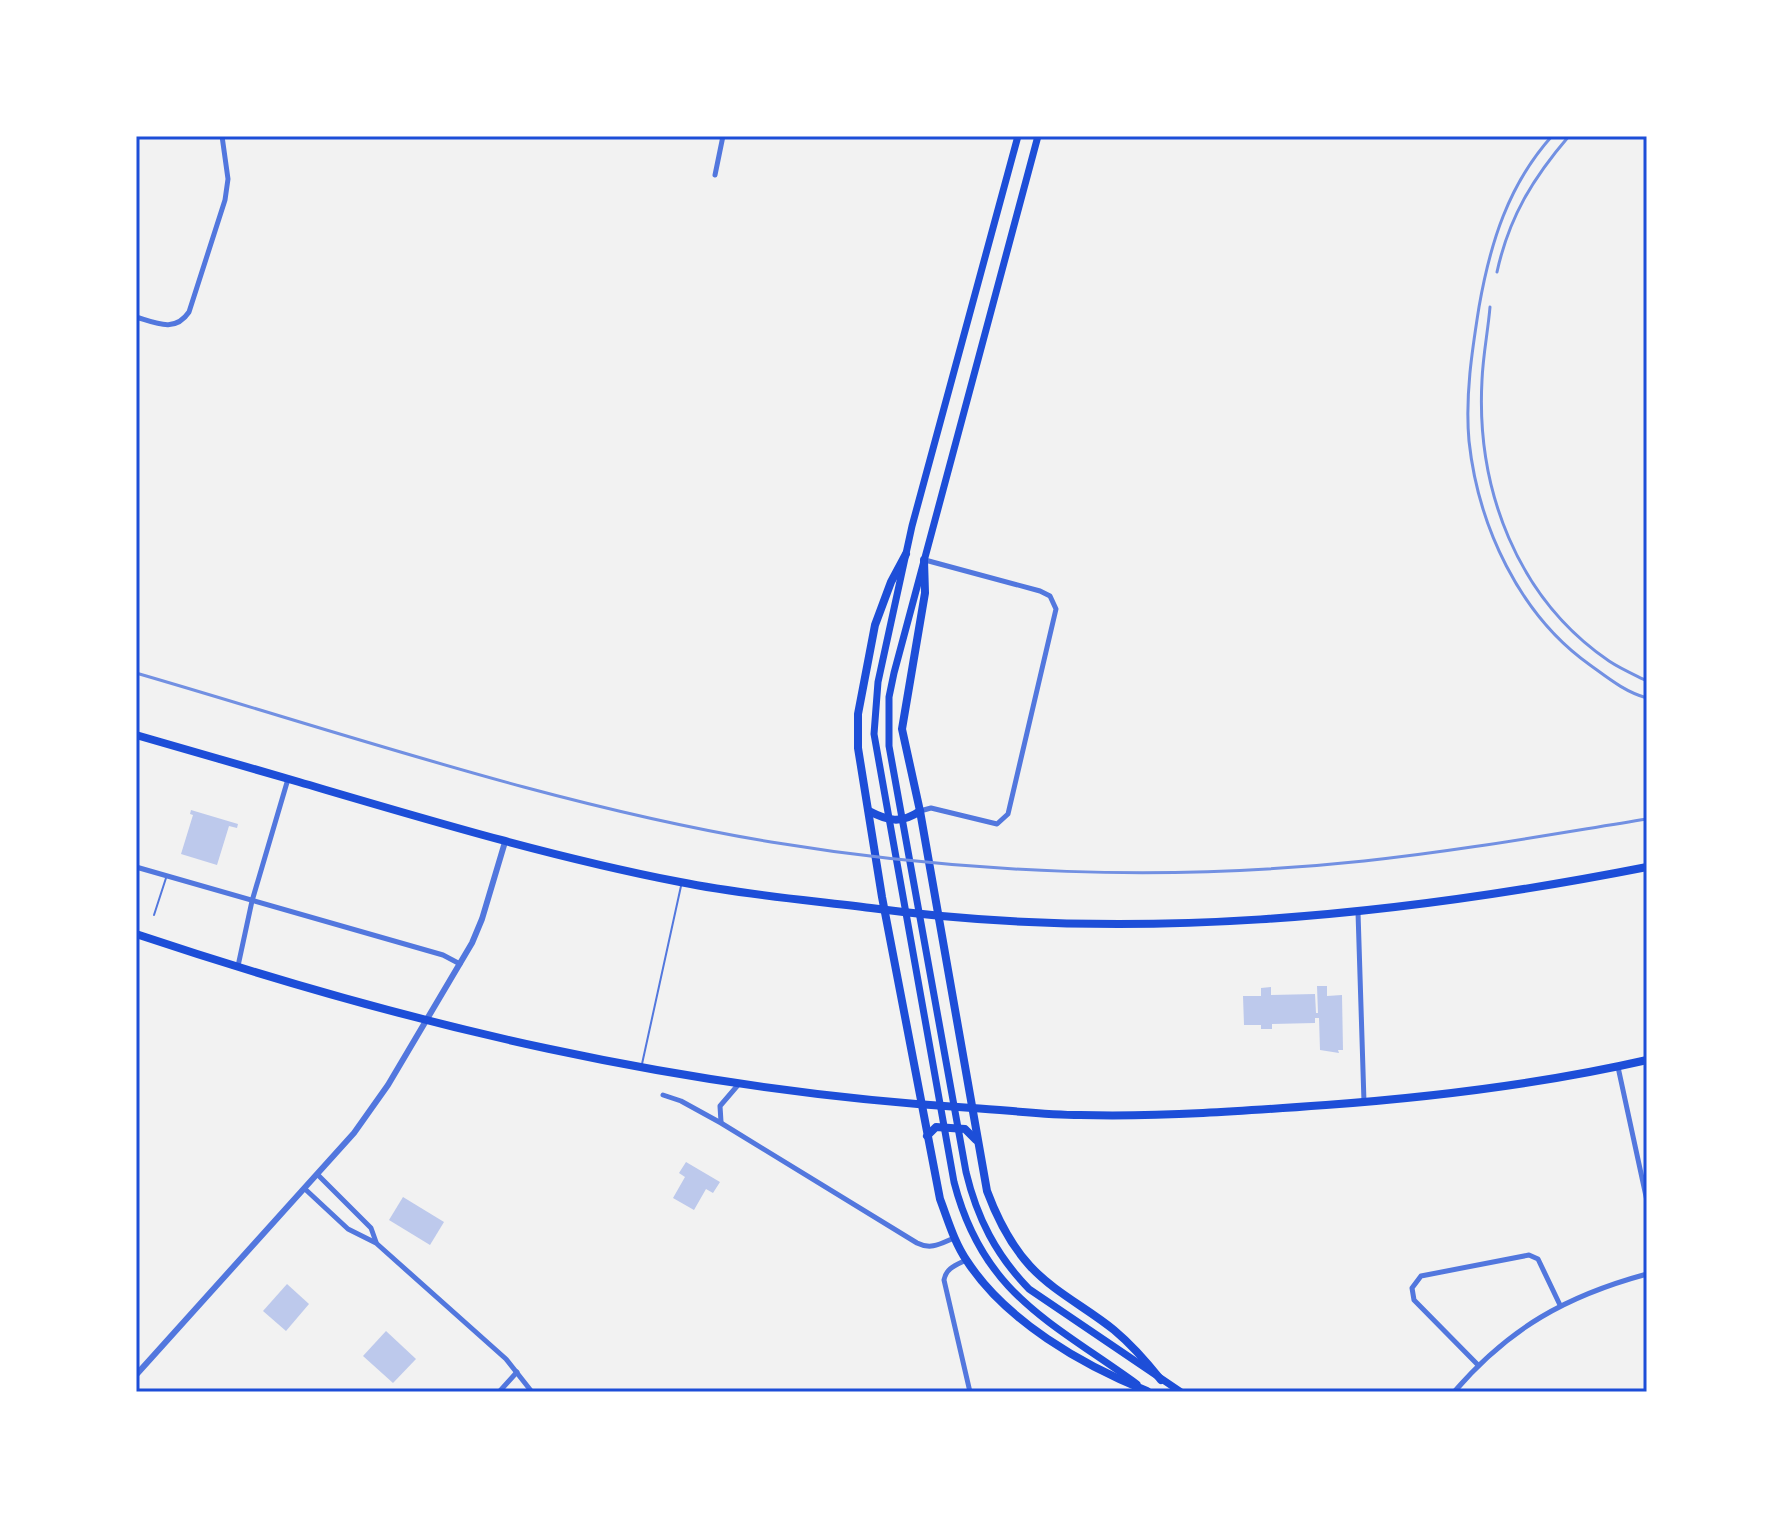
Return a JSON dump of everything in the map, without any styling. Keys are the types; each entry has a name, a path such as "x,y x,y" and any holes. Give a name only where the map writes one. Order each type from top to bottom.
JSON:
{"highway":[{"path":"906,554 891,582 875,625 862,685 858,748 926,1105 927,1136 940,1199 954,1238 966,1260 980,1280 1025,1324 1111,1377 1148,1391"},
{"path":"924,560 925,593 902,729 920,811 968,1108 987,1191 1016,1249 1048,1283 1113,1329 1139,1352 1161,1380"},
{"path":"136,735 505,842 681,882 761,896 890,911 1077,925 1263,920 1358,912 1480,896 1647,867"},
{"path":"869,811 884,819 904,821 920,811"},
{"path":"136,934 238,967 426,1020 555,1052 738,1085 926,1105 1077,1116 1226,1112 1364,1102 1530,1083 1647,1060"},
{"path":"927,1136 936,1127 965,1129 976,1140"}],"main road":[{"path":"1018,136 906,554 878,682 874,734 954,1182 966,1221 983,1255 1019,1299 1148,1391"},
{"path":"1038,136 894,673 888,724 893,767 971,1191 986,1231 1010,1269 1040,1298 1181,1392"}],"street":[{"path":"136,317 176,325 189,312 225,200 228,179 222,136"},
{"path":"715,175 723,136"},
{"path":"920,811 931,808 997,824 1008,814 1056,617 1055,603 1040,591 924,560"},
{"path":"238,967 252,901 289,779"},
{"path":"136,1375 318,1175 372,1110 479,927 505,842"},
{"path":"136,867 443,955 460,964"},
{"path":"1358,912 1364,1102"},
{"path":"1618,1067 1647,1201"},
{"path":"721,1123 720,1106 738,1085"},
{"path":"663,1095 681,1101 721,1123 926,1247 954,1238"},
{"path":"318,1175 371,1228 376,1243"},
{"path":"305,1189 348,1229 376,1243 506,1359 532,1392"},
{"path":"1478,1365 1414,1300 1412,1288 1421,1276 1529,1255 1538,1259 1560,1305"},
{"path":"966,1260 950,1268 944,1280 970,1392"},
{"path":"1454,1392 1478,1365 1530,1323 1560,1305 1598,1289 1647,1274"},
{"path":"499,1392 517,1372"}],"lane":[{"path":"154,915 167,875"},
{"path":"641,1069 681,882"}],"building":[{"path":"191,810 238,824 237,828 229,826 217,865 181,854 193,815 190,814"},
{"path":"1317,986 1327,986 1327,996 1342,995 1343,1050 1338,1050 1339,1053 1320,1050 1319,1018 1315,1018 1315,1023 1272,1024 1272,1029 1261,1029 1261,1025 1244,1025 1243,996 1261,996 1261,988 1271,987 1271,995 1315,994 1318,1013"},
{"path":"686,1162 720,1182 713,1193 706,1189 694,1210 673,1198 685,1177 679,1173"},
{"path":"403,1197 444,1222 430,1245 389,1220"},
{"path":"287,1284 309,1304 286,1331 263,1311"},
{"path":"386,1331 416,1359 393,1383 363,1356"}],"railway":[{"path":"1552,136 1512,195 1495,238 1483,284 1469,390 1469,441 1474,473 1493,536 1506,566 1542,621 1610,680 1647,698"},
{"path":"1497,272 1508,233 1524,199 1569,136"},
{"path":"1490,307 1483,371 1482,421 1486,461 1495,500 1509,538 1527,573 1550,606 1577,635 1609,661 1647,681"},
{"path":"136,673 451,767 610,809 771,842 918,861 992,868 1141,873 1290,868 1435,852 1647,819"}]}
